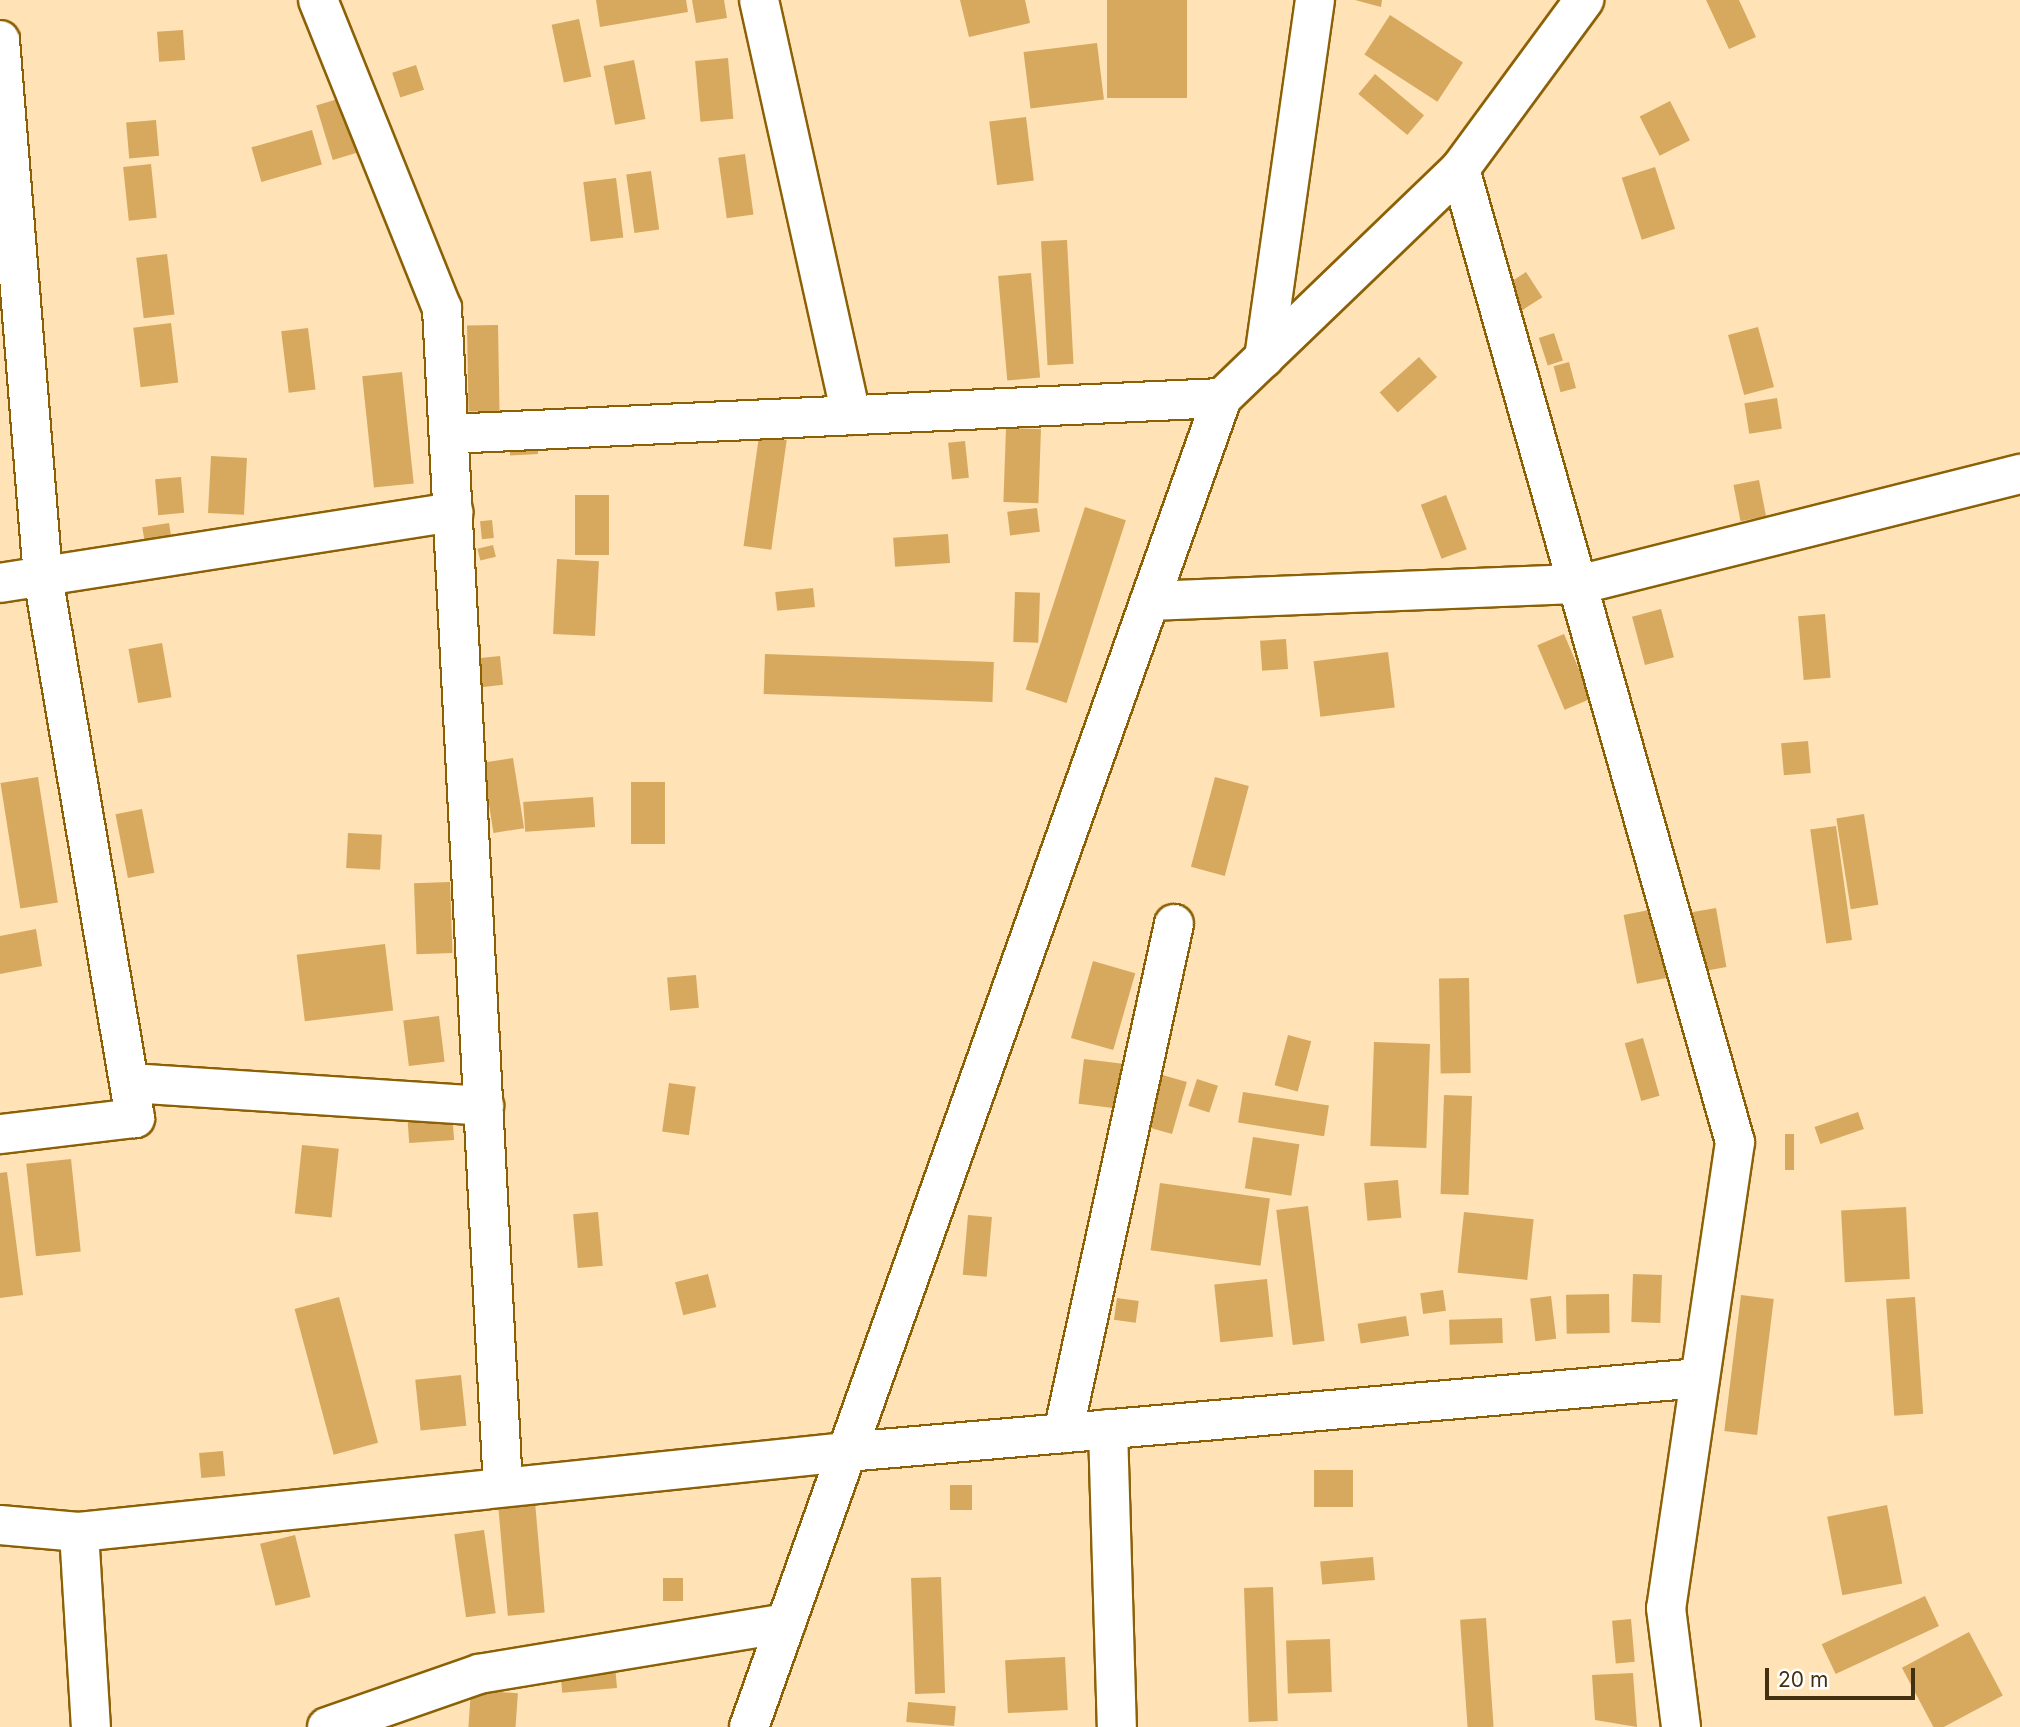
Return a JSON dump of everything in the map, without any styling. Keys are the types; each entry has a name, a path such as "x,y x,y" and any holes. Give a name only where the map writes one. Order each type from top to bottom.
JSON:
{"street":[{"path":"318,0 442,308 503,1487"},
{"path":"759,0 851,415"},
{"path":"1264,358 1315,0"},
{"path":"749,1727 1222,398 1460,169 1584,0"},
{"path":"0,40 43,577 135,1118 0,1134"},
{"path":"1460,169 1582,584 1735,1142 1665,1608 1681,1727"},
{"path":"449,434 1222,398"},
{"path":"1150,601 1582,584 2020,474"},
{"path":"0,583 453,512"},
{"path":"1063,1433 1174,924"},
{"path":"130,1083 484,1107"},
{"path":"0,1525 79,1532 846,1451 1700,1378"},
{"path":"1108,1429 1117,1727"},
{"path":"79,1532 92,1727"},
{"path":"327,1727 479,1674 786,1623"}],"building":[{"path":"596,0 686,0 688,12 600,27"},
{"path":"692,0 724,0 727,18 696,23"},
{"path":"960,0 1025,0 1030,23 969,37"},
{"path":"1107,0 1187,0 1187,98 1107,98"},
{"path":"1355,0 1382,0 1381,7"},
{"path":"1706,0 1739,0 1756,37 1729,49"},
{"path":"1390,15 1463,62 1437,102 1364,54"},
{"path":"579,19 591,77 564,83 552,25"},
{"path":"183,30 185,60 159,62 157,32"},
{"path":"1097,43 1104,100 1030,109 1024,52"},
{"path":"728,58 733,119 700,122 695,61"},
{"path":"634,60 645,119 615,125 604,66"},
{"path":"416,65 424,90 400,97 392,73"},
{"path":"1375,74 1424,115 1407,135 1358,94"},
{"path":"341,98 358,153 333,160 316,106"},
{"path":"1670,101 1690,140 1660,156 1640,116"},
{"path":"1026,117 1034,181 997,185 989,122"},
{"path":"156,120 159,156 129,158 126,123"},
{"path":"312,130 322,165 261,182 251,147"},
{"path":"745,154 753,214 727,218 718,158"},
{"path":"151,164 157,218 129,221 123,167"},
{"path":"1655,167 1675,229 1642,240 1622,178"},
{"path":"651,171 659,229 634,233 626,174"},
{"path":"616,178 623,238 591,242 583,182"},
{"path":"1067,240 1073,364 1048,365 1041,241"},
{"path":"167,254 174,315 144,318 136,258"},
{"path":"1526,272 1542,297 1521,311 1504,286"},
{"path":"1031,273 1040,378 1007,380 998,276"},
{"path":"171,323 178,383 141,387 133,328"},
{"path":"498,325 500,411 469,412 467,326"},
{"path":"1758,327 1774,387 1744,395 1728,335"},
{"path":"308,328 316,390 289,393 281,331"},
{"path":"1554,333 1563,361 1548,366 1539,338"},
{"path":"1419,357 1437,377 1398,413 1380,392"},
{"path":"1569,362 1576,388 1561,392 1554,366"},
{"path":"402,372 414,483 374,488 362,376"},
{"path":"1777,398 1782,429 1749,434 1744,403"},
{"path":"1006,428 1041,429 1038,503 1003,502"},
{"path":"537,434 538,454 510,455 509,435"},
{"path":"759,436 787,440 771,550 744,546"},
{"path":"965,441 969,478 952,480 948,443"},
{"path":"211,456 247,458 244,515 208,513"},
{"path":"181,477 184,513 158,515 155,479"},
{"path":"1759,480 1766,516 1741,521 1733,485"},
{"path":"575,495 609,495 609,555 575,555"},
{"path":"1446,495 1467,549 1442,559 1421,505"},
{"path":"1085,507 1126,520 1067,703 1026,690"},
{"path":"1037,508 1040,532 1010,535 1007,512"},
{"path":"492,520 494,538 482,539 480,521"},
{"path":"169,523 174,553 147,557 142,527"},
{"path":"948,534 950,563 895,567 893,538"},
{"path":"493,545 496,557 480,561 477,549"},
{"path":"557,559 599,561 595,636 553,634"},
{"path":"813,588 815,607 777,611 775,592"},
{"path":"1015,592 1040,593 1038,643 1013,642"},
{"path":"1661,609 1674,657 1645,665 1632,617"},
{"path":"1825,614 1831,678 1804,680 1798,616"},
{"path":"1564,634 1591,698 1565,710 1537,645"},
{"path":"1286,639 1288,669 1262,671 1260,641"},
{"path":"162,643 172,697 138,703 129,649"},
{"path":"1388,652 1395,708 1320,717 1314,661"},
{"path":"765,654 994,662 992,702 764,694"},
{"path":"500,656 503,685 481,687 478,658"},
{"path":"1808,741 1811,773 1784,775 1781,743"},
{"path":"513,758 524,828 493,833 482,763"},
{"path":"38,777 58,902 20,908 0,783"},
{"path":"1215,777 1249,786 1225,876 1191,867"},
{"path":"631,782 665,782 665,844 631,844"},
{"path":"593,797 595,827 525,832 523,802"},
{"path":"142,809 154,873 128,878 115,814"},
{"path":"1864,814 1878,905 1851,909 1836,818"},
{"path":"1836,826 1852,940 1826,943 1810,830"},
{"path":"348,833 382,835 380,870 346,868"},
{"path":"450,882 452,953 416,954 414,883"},
{"path":"1716,908 1726,967 1702,971 1691,912"},
{"path":"1654,909 1667,978 1637,984 1624,915"},
{"path":"36,929 42,966 0,974 0,936"},
{"path":"385,944 393,1011 305,1021 297,955"},
{"path":"1093,961 1135,973 1113,1050 1071,1038"},
{"path":"696,975 699,1008 670,1010 667,978"},
{"path":"1469,978 1471,1073 1441,1074 1439,979"},
{"path":"439,1016 445,1062 409,1066 403,1020"},
{"path":"1288,1035 1311,1041 1298,1091 1275,1085"},
{"path":"1643,1038 1660,1096 1641,1101 1625,1043"},
{"path":"1374,1042 1430,1044 1426,1148 1370,1146"},
{"path":"1084,1059 1123,1064 1117,1108 1079,1104"},
{"path":"1159,1074 1187,1082 1172,1134 1144,1126"},
{"path":"1197,1079 1218,1086 1209,1112 1188,1106"},
{"path":"669,1083 696,1087 689,1135 662,1132"},
{"path":"1243,1092 1329,1106 1324,1136 1238,1123"},
{"path":"1444,1095 1472,1096 1469,1195 1441,1194"},
{"path":"452,1110 454,1140 409,1143 407,1113"},
{"path":"1858,1112 1864,1129 1820,1144 1815,1127"},
{"path":"1785,1134 1794,1134 1794,1170 1785,1170"},
{"path":"1253,1137 1299,1144 1291,1196 1245,1188"},
{"path":"302,1145 339,1149 332,1217 295,1214"},
{"path":"71,1159 81,1251 36,1256 26,1164"},
{"path":"7,1172 23,1295 0,1298 0,1173"},
{"path":"1398,1180 1401,1218 1367,1221 1364,1183"},
{"path":"1160,1183 1270,1198 1260,1266 1151,1250"},
{"path":"1308,1206 1325,1341 1293,1345 1276,1210"},
{"path":"1906,1207 1910,1279 1845,1282 1841,1210"},
{"path":"598,1212 603,1266 578,1268 573,1214"},
{"path":"1464,1212 1534,1219 1527,1280 1458,1273"},
{"path":"968,1215 992,1217 987,1277 963,1275"},
{"path":"708,1274 716,1307 683,1315 675,1282"},
{"path":"1633,1274 1662,1275 1660,1323 1631,1322"},
{"path":"1267,1279 1273,1337 1220,1342 1214,1285"},
{"path":"1443,1290 1446,1311 1423,1314 1420,1293"},
{"path":"1609,1294 1610,1333 1567,1334 1566,1295"},
{"path":"1741,1295 1774,1299 1757,1435 1724,1431"},
{"path":"1551,1296 1556,1339 1535,1341 1530,1299"},
{"path":"339,1297 378,1443 334,1455 295,1309"},
{"path":"1915,1297 1923,1414 1894,1416 1886,1299"},
{"path":"1117,1298 1139,1301 1136,1323 1114,1320"},
{"path":"1406,1316 1409,1336 1361,1343 1358,1324"},
{"path":"1502,1318 1503,1343 1450,1345 1449,1320"},
{"path":"461,1375 466,1426 421,1431 415,1380"},
{"path":"223,1451 225,1476 201,1478 199,1453"},
{"path":"1314,1470 1353,1470 1353,1507 1314,1507"},
{"path":"950,1485 972,1485 972,1510 950,1510"},
{"path":"535,1502 545,1613 508,1616 498,1505"},
{"path":"1887,1505 1902,1584 1842,1595 1827,1517"},
{"path":"484,1530 496,1613 466,1617 454,1534"},
{"path":"295,1535 310,1597 276,1606 260,1544"},
{"path":"1373,1557 1375,1580 1322,1585 1320,1562"},
{"path":"941,1577 945,1693 915,1694 911,1578"},
{"path":"663,1578 683,1578 683,1601 663,1601"},
{"path":"1273,1587 1278,1721 1249,1722 1244,1588"},
{"path":"1925,1596 1939,1626 1836,1674 1822,1644"},
{"path":"1486,1618 1494,1727 1468,1727 1460,1620"},
{"path":"1631,1619 1635,1662 1616,1663 1612,1621"},
{"path":"1969,1632 2003,1696 1944,1727 1933,1727 1902,1668"},
{"path":"1330,1639 1332,1692 1288,1694 1286,1641"},
{"path":"1065,1657 1068,1710 1008,1713 1005,1660"},
{"path":"615,1665 617,1688 562,1693 560,1670"},
{"path":"1633,1673 1637,1727 1595,1720 1592,1675"},
{"path":"471,1690 518,1693 516,1727 468,1727"},
{"path":"908,1702 956,1706 954,1726 906,1722"}]}
